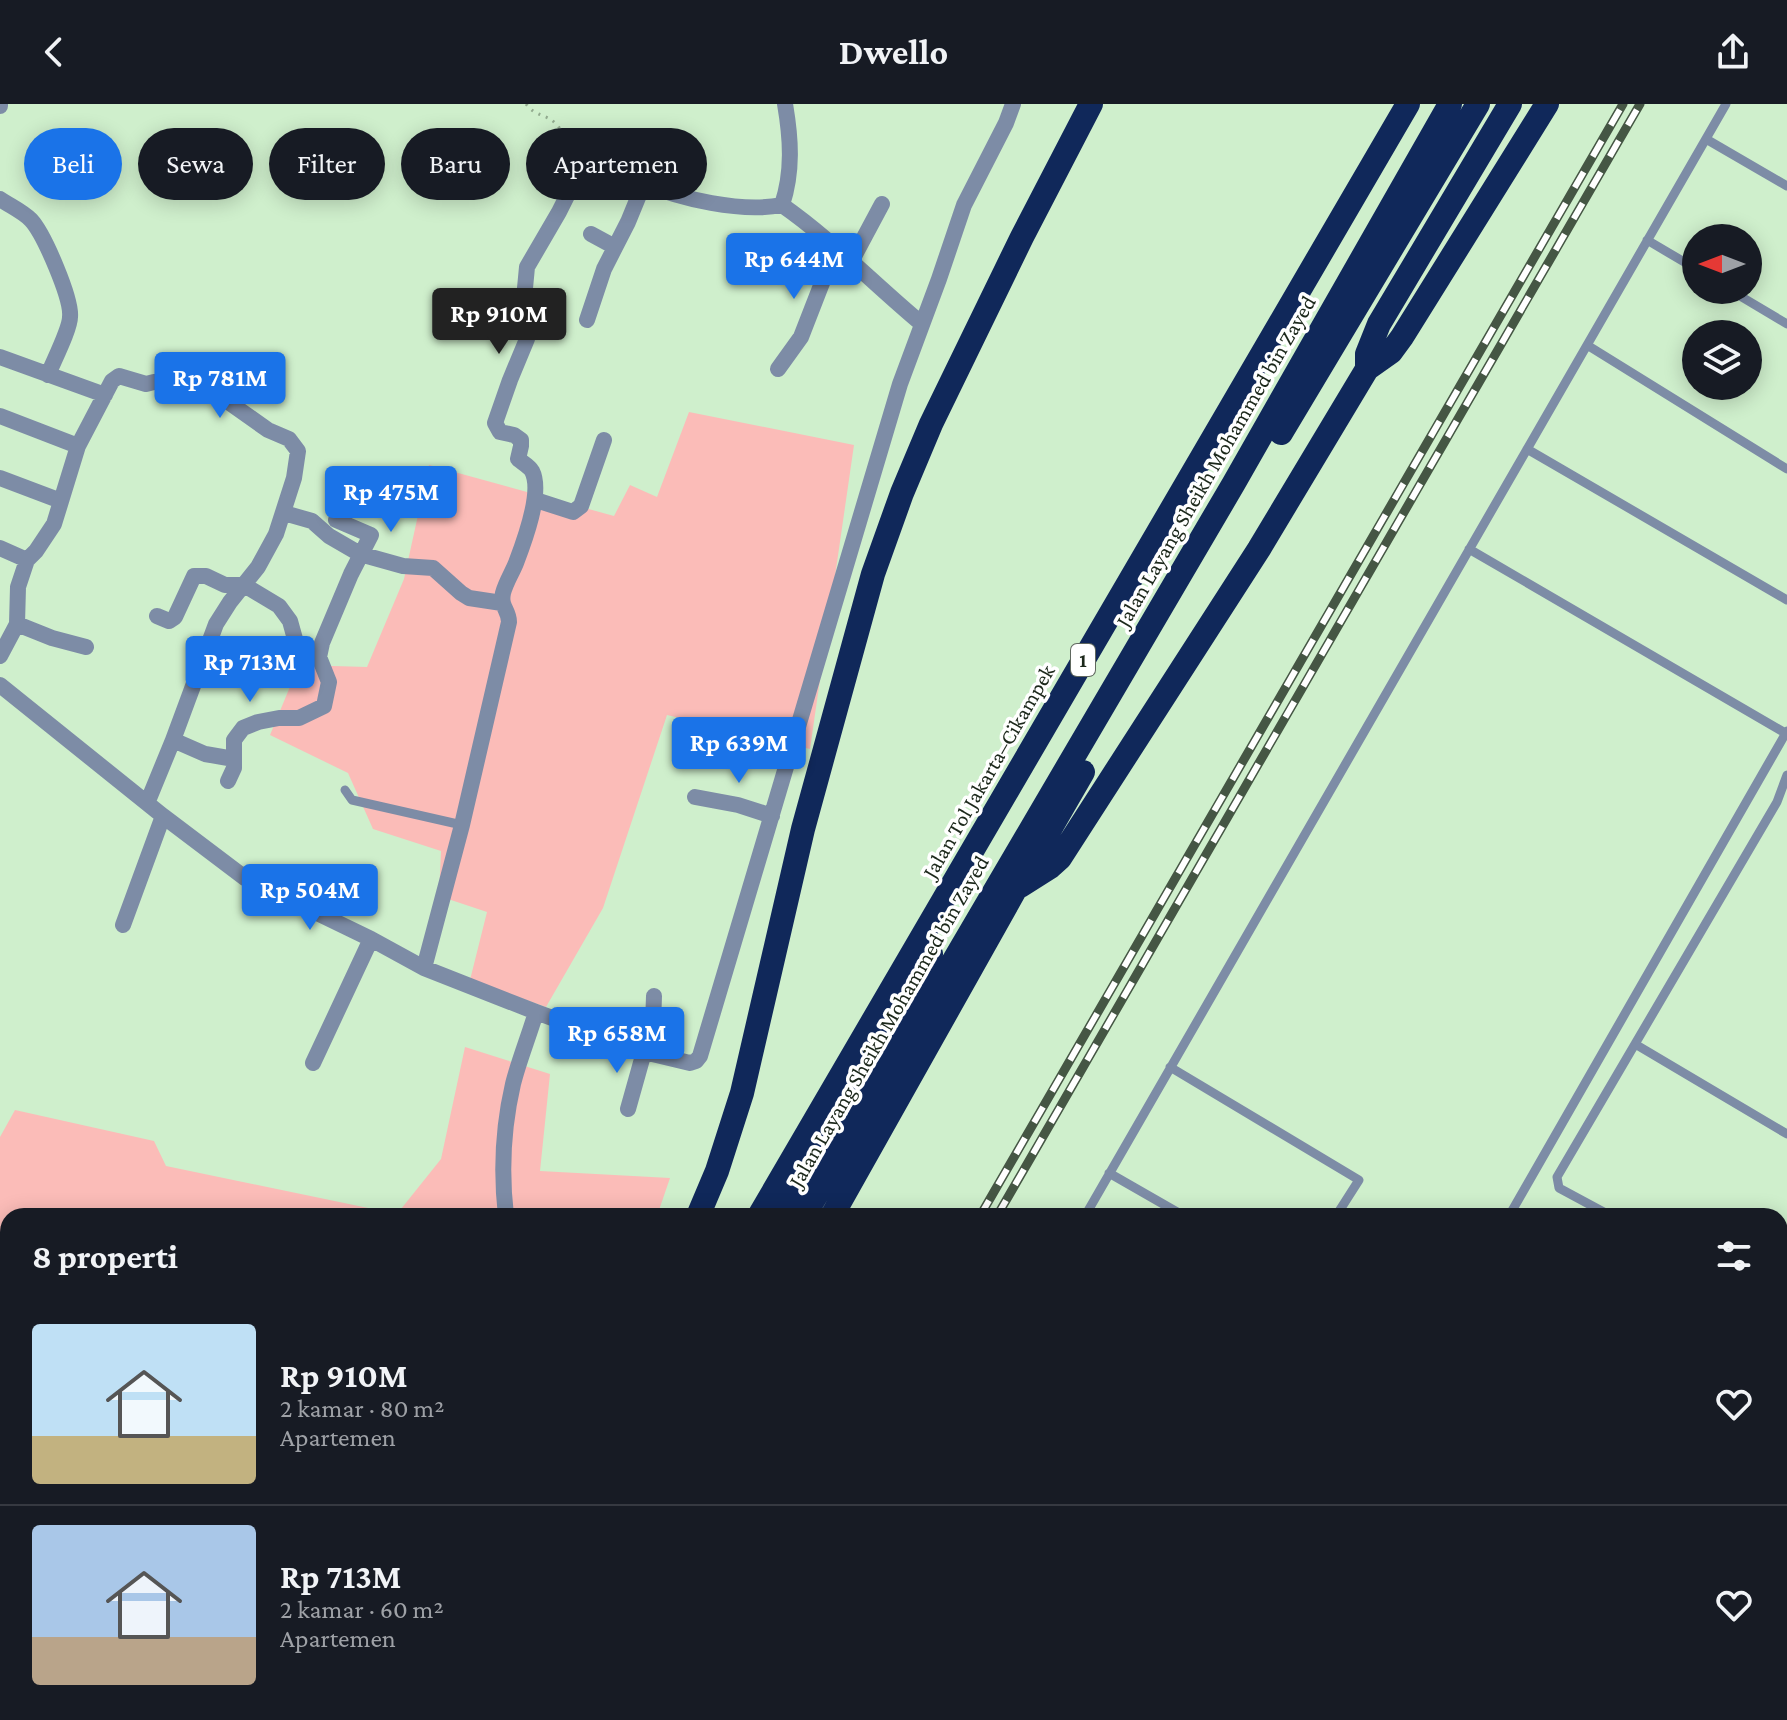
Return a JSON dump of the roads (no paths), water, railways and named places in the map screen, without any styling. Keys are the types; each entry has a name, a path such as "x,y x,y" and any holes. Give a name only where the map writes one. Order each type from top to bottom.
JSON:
{"highway":[{"path":"701,1208 717,1171 742,1093 803,829 873,574 931,424 1091,104"},
{"name":"Jalan Tol Jakarta–Cikampek","path":"764,1208 1408,104"},
{"name":"Jalan Layang Sheikh Mohammed bin Zayed","path":"786,1208 1207,470 1421,104"},
{"name":"Jalan Layang Sheikh Mohammed bin Zayed","path":"809,1208 1234,483 1450,104"},
{"path":"836,1208 1015,890 1271,448 1478,104"},
{"path":"1367,369 1367,354 1379,324 1510,104"},
{"path":"1015,890 1060,858 1259,549 1367,369 1391,352 1402,337 1547,104"}],"street":[{"path":"782,205 789,177 791,133 785,104"},
{"path":"0,685 245,878 424,968 648,1053 690,1063 696,1061 900,384 964,205 1013,104"},
{"path":"0,199 35,225 66,293 70,308 69,322 48,375"},
{"path":"424,968 462,825 509,622 502,603 504,589 516,564 536,500 534,476 528,466 518,459 521,440 500,432 495,423 527,339 527,267 565,200"},
{"path":"587,320 604,269 637,200"},
{"path":"701,200 753,209 782,205 836,247 922,324"},
{"path":"851,262 882,204"},
{"path":"591,234 615,247"},
{"path":"778,369 801,337 836,247"},
{"path":"0,357 105,395"},
{"path":"0,656 17,624 18,587 27,560 54,524 78,446 112,381 119,376 146,384 178,381 227,401 268,430 289,439 298,451 284,513 258,567 225,609 212,635 148,801"},
{"path":"0,416 78,446"},
{"path":"536,500 573,512 577,510 604,440"},
{"path":"0,478 61,501"},
{"path":"228,781 234,768 234,740 243,728 279,718 299,718 324,706 329,682 319,657 322,643 371,535 336,520 349,489 385,503 387,498 413,507"},
{"path":"284,513 312,521 329,536 360,554 403,566 433,568 469,598 502,603"},
{"path":"0,548 27,560"},
{"path":"157,616 169,621 175,617 194,576 206,576 225,585 244,585 279,606 290,621 295,639 311,657 319,657"},
{"path":"17,624 86,647"},
{"path":"173,740 205,754 234,759"},
{"path":"695,797 738,805 772,816"},
{"path":"123,925 163,816"},
{"path":"313,1063 371,939"},
{"path":"628,1109 648,1053 654,996"},
{"path":"505,1208 502,1183 508,1110 536,1012"}],"lane":[{"path":"1089,1208 1726,104"},
{"path":"1706,139 1787,186"},
{"path":"1647,240 1682,261"},
{"path":"1753,304 1787,324"},
{"path":"1587,345 1787,469"},
{"path":"1527,449 1787,600"},
{"path":"1469,549 1787,733 1514,1208"},
{"path":"1596,1208 1559,1188 1557,1177 1777,802 1787,775"},
{"path":"345,790 352,800 462,825"},
{"path":"1635,1044 1787,1134"},
{"path":"1170,1067 1359,1180 1341,1208"},
{"path":"1109,1173 1170,1208"}],"railway":[{"path":"985,1208 1623,104"},
{"path":"1002,1208 1640,104"}]}
